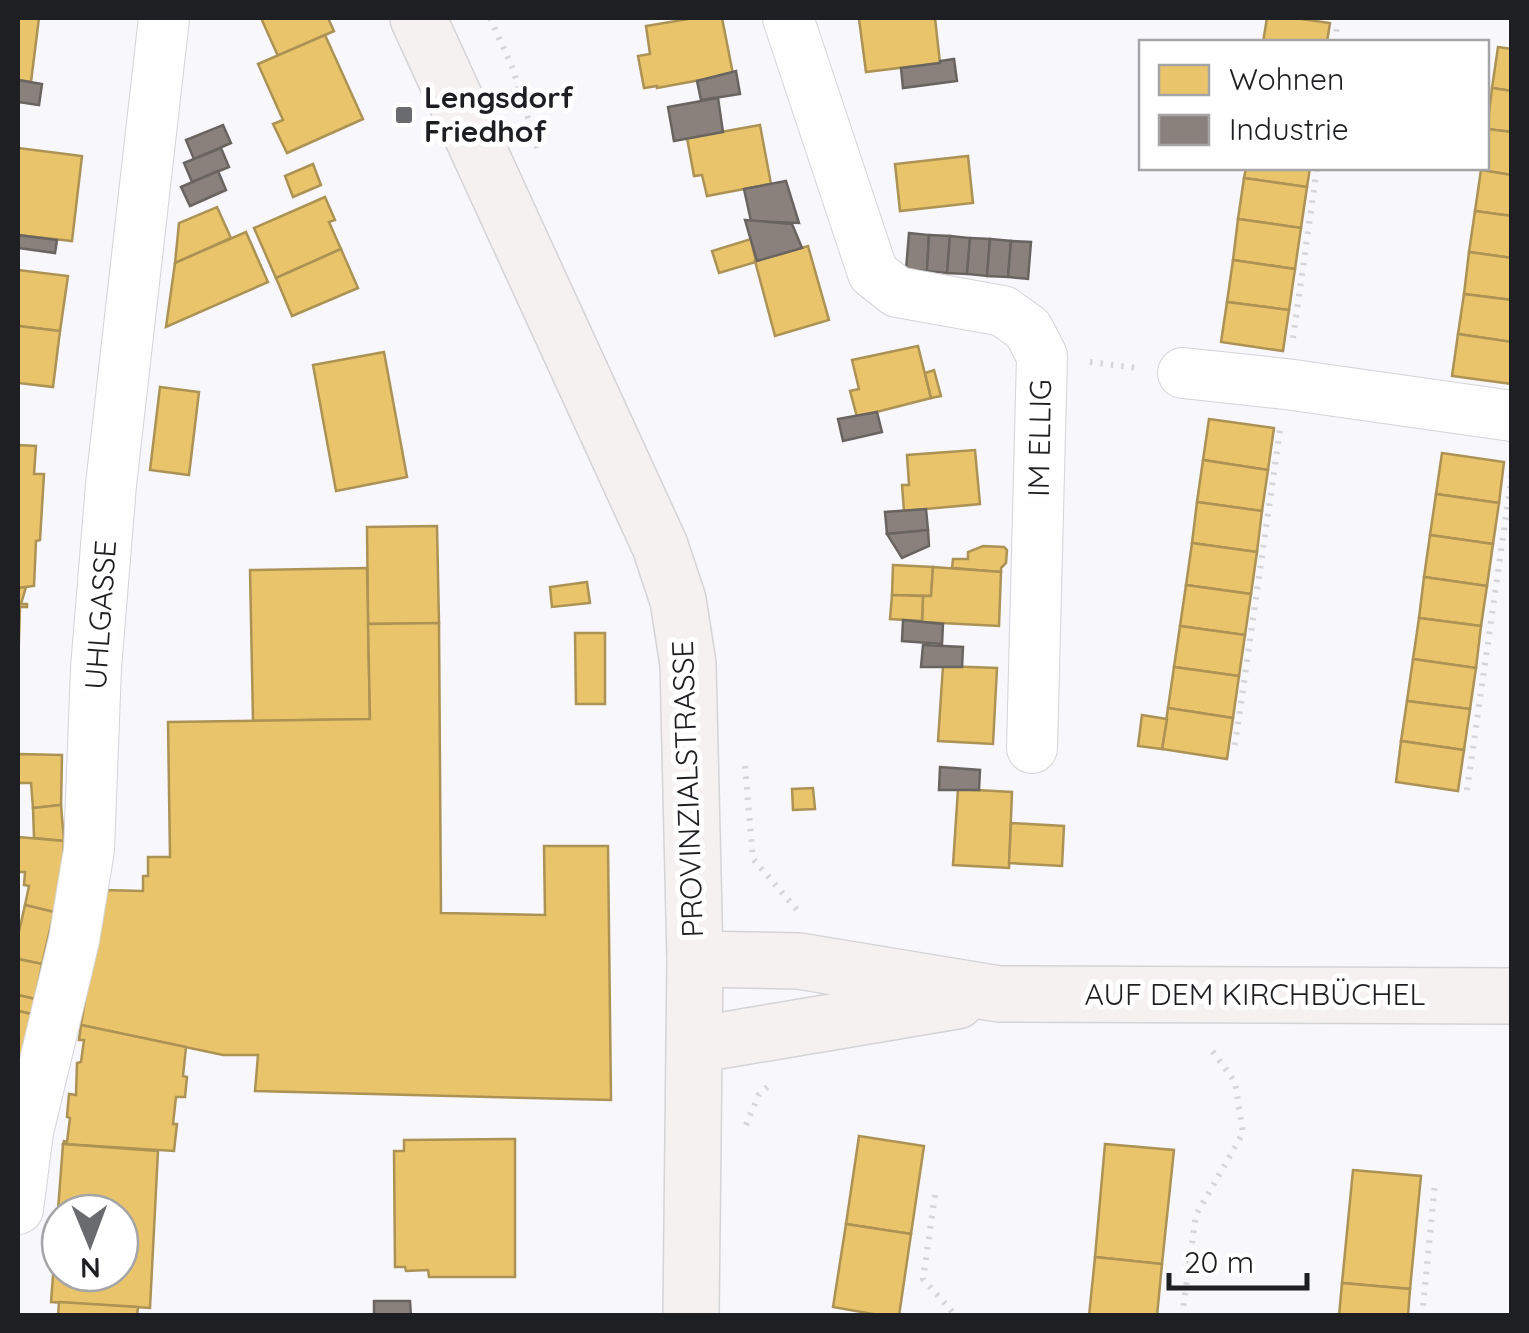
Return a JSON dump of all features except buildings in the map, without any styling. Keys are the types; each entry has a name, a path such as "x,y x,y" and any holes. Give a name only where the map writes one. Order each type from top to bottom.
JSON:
{"main road":[{"name":"PROVINZIALSTRASSE","path":"418,18 660,546 678,600 688,664 695,959 691,1316"},
{"name":"AUF DEM KIRCHBÜCHEL","path":"695,959 799,961 999,994 1512,996"},
{"name":"AUF DEM KIRCHBÜCHEL","path":"694,1045 999,994"}],"street":[{"name":"UHLGASSE","path":"18,1209 28,1132 74,940 89,850 96,668 111,484 164,18"},
{"name":"IM ELLIG","path":"788,18 873,273 897,292 1003,311 1028,329 1042,356 1032,748"},
{"path":"1184,373 1512,416"}],"path":[{"path":"1335,40 1337,25"},
{"path":"1235,745 1317,170"},
{"path":"1042,356 1184,373"},
{"path":"1467,790 1512,474"},
{"path":"1171,995 1235,1082 1242,1134 1196,1215 1182,1316"},
{"path":"1422,1316 1436,1184"},
{"path":"934,1195 923,1279 956,1316"}],"place":[{"name":"Lengsdorf Friedhof","path":"404,115"}]}
